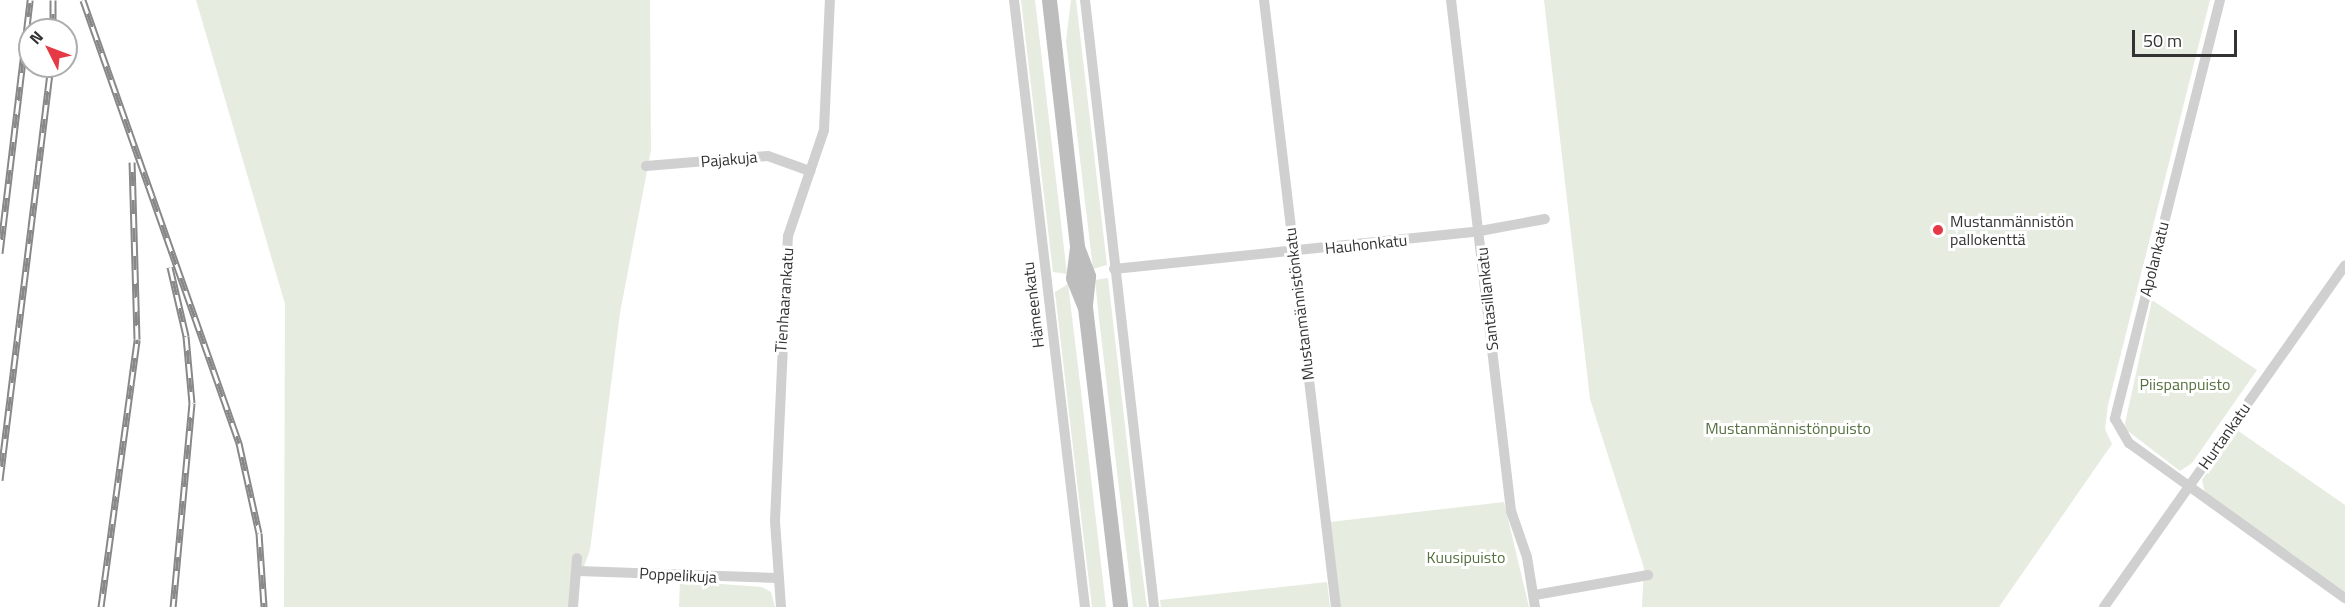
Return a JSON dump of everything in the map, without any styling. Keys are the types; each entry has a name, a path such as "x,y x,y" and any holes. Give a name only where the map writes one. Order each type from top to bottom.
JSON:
{"main road":[{"path":"1049,0 1077,248 1074,290 1085,307 1120,607"}],"street":[{"name":"Tienhaarankatu","path":"781,607 777,578 779,376 788,236 824,130 831,0"},
{"name":"Hämeenkatu","path":"1014,0 1085,607"},
{"path":"1085,0 1154,607"},
{"name":"Mustanmännistönkatu","path":"1264,0 1336,607"},
{"name":"Santasillankatu","path":"1452,0 1510,511 1535,595 1535,607"},
{"name":"Apolankatu","path":"2187,488 2129,443 2115,419 2116,401 2220,0"},
{"name":"Pajakuja","path":"646,166 768,156 810,171"},
{"name":"Hauhonkatu","path":"1114,269 1480,231 1545,219"},
{"name":"Hurtankatu","path":"2104,607 2345,265"},
{"path":"2187,488 2345,598"},
{"path":"573,607 578,571 577,558"},
{"name":"Poppelikuja","path":"578,571 777,578"},
{"path":"1535,595 1648,576"}],"green space":[{"path":"196,0 650,0 651,150 620,313 590,550 569,607 284,607 285,304"},
{"path":"1021,0 1035,0 1067,274 1053,272"},
{"path":"1071,0 1076,0 1107,265 1093,269 1066,41"},
{"name":"Mustanmännistönpuisto","path":"1544,0 2210,0 2108,405 2105,429 2112,444 1999,607 1642,607 1644,568 1590,399"},
{"path":"1108,278 1147,607 1133,607 1095,280"},
{"path":"1068,284 1106,607 1092,607 1078,490 1055,292"},
{"name":"Piispanpuisto","path":"2152,300 2257,370 2192,463 2180,471 2124,428"},
{"name":"Piispanpuisto","path":"2237,430 2345,505 2345,592 2205,493 2202,480"},
{"name":"Kuusipuisto","path":"1504,502 1529,607 1340,607 1330,522"},
{"path":"680,581 762,587 771,592 775,607 679,607"},
{"path":"1327,582 1330,607 1161,607 1160,600"}],"railway":[{"path":"0,253 30,0"},
{"path":"53,0 53,18"},
{"path":"83,0 239,443 259,533 264,607"},
{"path":"0,480 50,78"},
{"path":"101,607 137,339 132,162"},
{"path":"170,267 186,336 192,403 173,607"}],"place":[{"name":"Mustanmännistön pallokenttä","path":"1938,230"}]}
